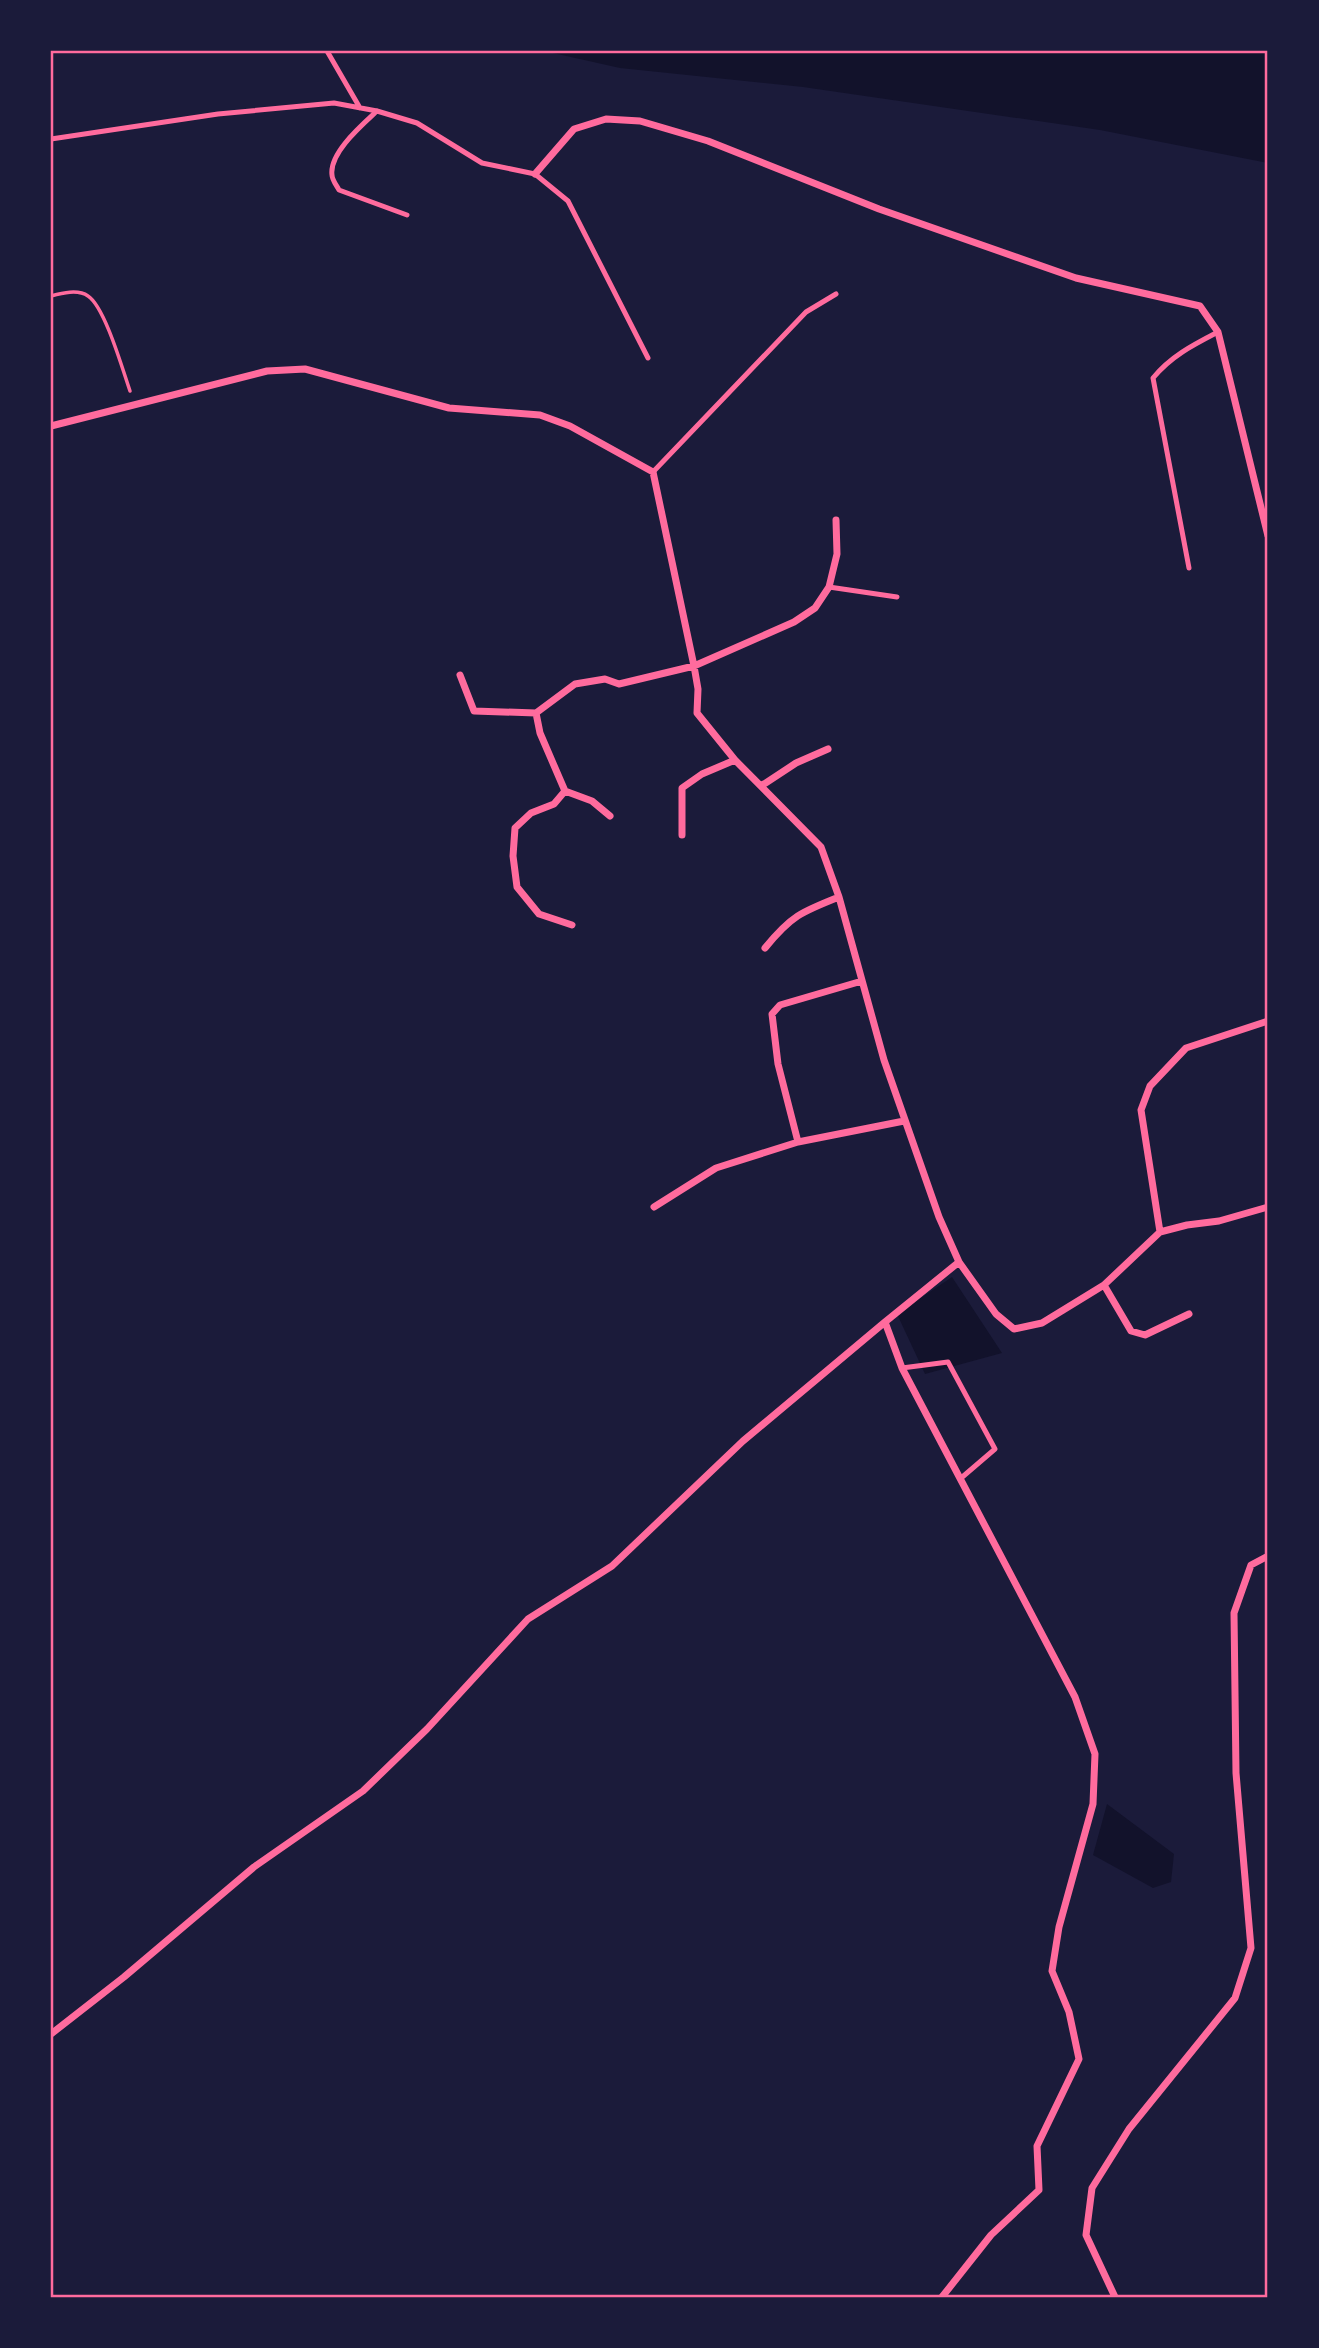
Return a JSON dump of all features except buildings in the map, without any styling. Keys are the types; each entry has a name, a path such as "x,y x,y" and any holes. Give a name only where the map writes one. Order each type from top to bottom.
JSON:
{"street":[{"path":"536,174 574,129 606,119 640,121 708,141 879,209 1076,278 1200,306 1218,332 1268,536"},
{"path":"51,426 267,371 305,369 449,408 540,415 570,426 653,472 694,666 698,690 697,713 735,760 821,847 839,897 904,1121 939,1217 959,1262 996,1314 1014,1329 1042,1323 1104,1285 1160,1232 1187,1225 1219,1222 1268,1207"},
{"path":"460,675 474,711 536,713 575,684 605,679 619,684 694,666 794,622 815,608 829,587 837,554 836,520"},
{"path":"536,713 540,733 565,791 592,801 610,816"},
{"path":"761,786 796,763 828,749"},
{"path":"682,835 682,788 702,774 735,760"},
{"path":"565,791 554,804 531,813 515,828 513,856 517,887 539,914 572,925"},
{"path":"765,948 784,924 803,912 839,897"},
{"path":"798,1142 778,1064 772,1014 780,1005 862,981"},
{"path":"1160,1232 1141,1110 1150,1086 1186,1048 1268,1021"},
{"path":"654,1207 716,1168 798,1142 904,1121"},
{"path":"51,2034 124,1978 254,1867 363,1791 427,1729 528,1619 612,1566 743,1441 959,1262"},
{"path":"1104,1285 1131,1331 1145,1335 1189,1314"},
{"path":"885,1322 902,1368 1075,1697 1095,1754 1093,1804 1059,1927 1052,1971 1069,2012 1079,2059 1037,2146 1039,2190 990,2235 942,2297"},
{"path":"1115,2297 1086,2235 1092,2188 1129,2129 1235,1998 1251,1948 1236,1773 1234,1613 1251,1564 1268,1556"}],"lane":[{"path":"327,51 360,108"},
{"path":"51,139 218,114 334,103 377,111 417,123 482,163 536,174 568,201 648,358"},
{"path":"377,111 351,136 333,160 332,176 339,190 407,215"},
{"path":"653,472 806,313 836,294"},
{"path":"1189,568 1153,378 1164,364 1183,350 1218,332"},
{"path":"829,587 897,597"},
{"path":"902,1368 948,1362 995,1449 960,1479"}],"path":[{"path":"51,296 68,292 88,296 102,313 135,403"}],"shaded area":[{"path":"544,51 1268,51 1268,163 1100,130 803,87 620,68"},
{"path":"952,1277 1002,1353 925,1374 897,1314"},
{"path":"1107,1804 1174,1854 1171,1882 1153,1888 1093,1855"}]}
